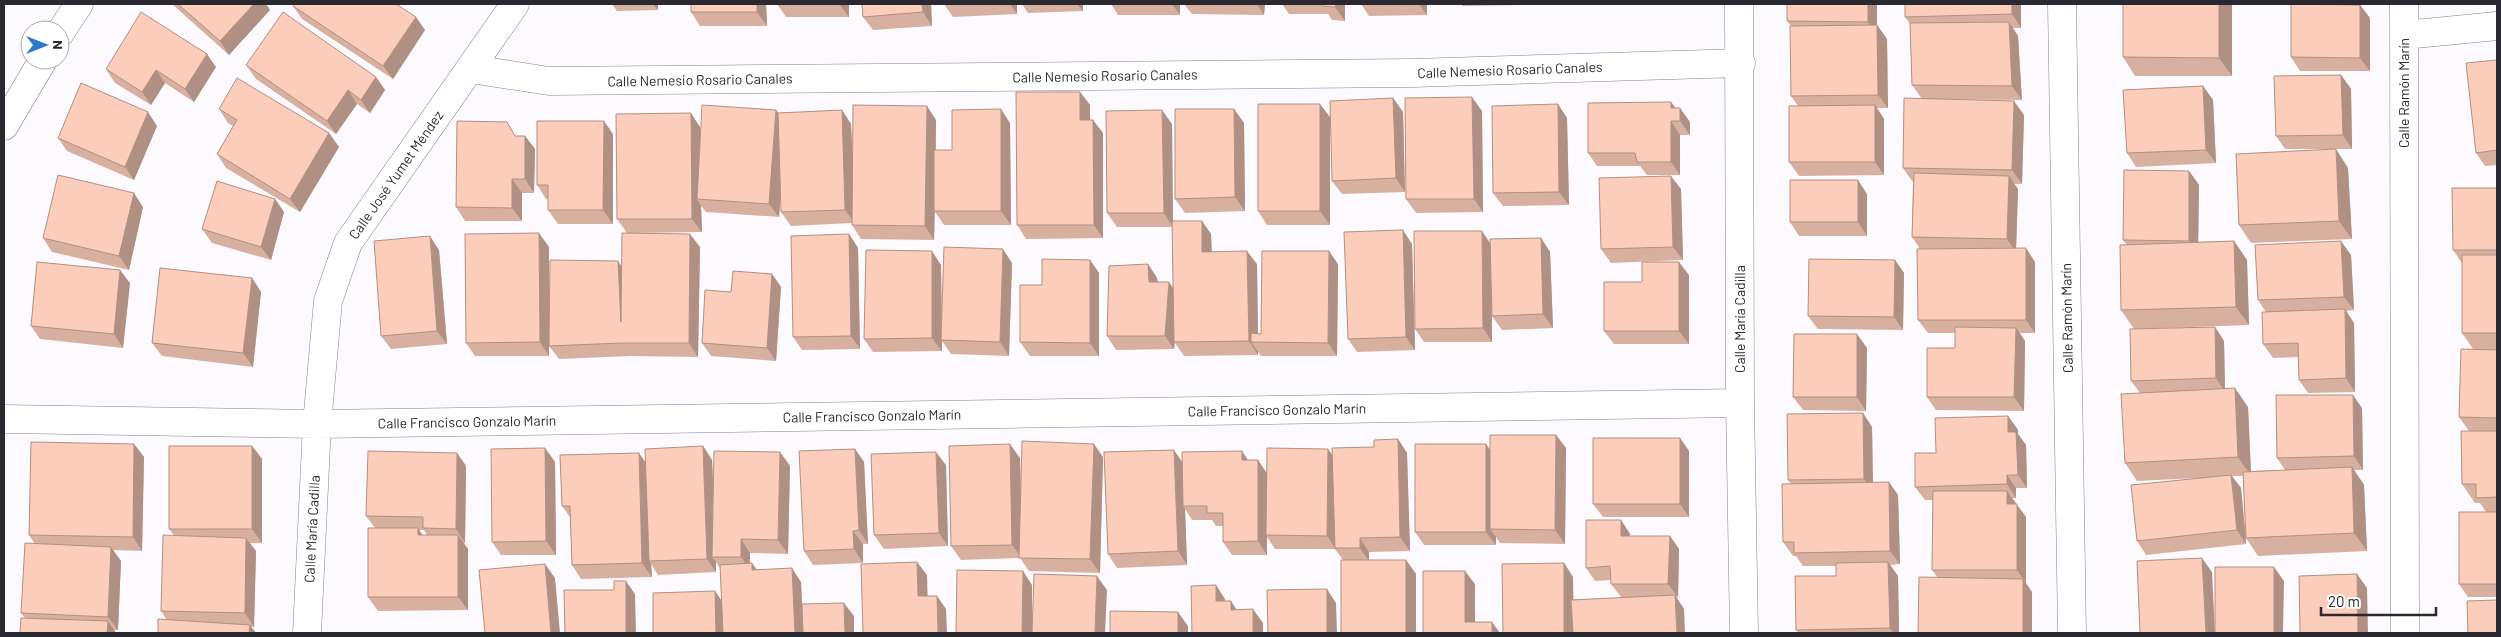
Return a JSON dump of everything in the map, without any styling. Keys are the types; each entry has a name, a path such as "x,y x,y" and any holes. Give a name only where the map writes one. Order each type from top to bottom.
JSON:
{"street":[{"path":"68,20 78,4"},
{"name":"Calle José Yumet Méndez","path":"317,424 328,301 348,243 515,4"},
{"name":"Calle María Cadilla","path":"1739,4 1740,403 1744,633"},
{"name":"Calle Ramón Marín","path":"2062,4 2072,633"},
{"name":"Calle Ramón Marín","path":"2404,4 2405,633"},
{"path":"2404,35 2497,26"},
{"name":"Calle Nemesio Rosario Canales","path":"471,69 559,81 1414,73 1740,63"},
{"path":"4,126 37,70"},
{"name":"Calle Francisco Gonzalo Marín","path":"4,419 317,424 1740,403"},
{"name":"Calle María Cadilla","path":"307,633 317,424"}],"building":[{"path":"178,4 254,4 220,41"},
{"path":"294,4 396,4 416,17 383,66 293,6"},
{"path":"691,4 757,4 757,12 691,12"},
{"path":"862,4 922,4 923,12 863,17"},
{"path":"1322,4 1336,4 1335,7 1322,6"},
{"path":"1787,4 1868,4 1868,22 1787,21"},
{"path":"1905,4 2012,4 2012,14 1905,17"},
{"path":"2123,4 2219,4 2219,58 2123,57"},
{"path":"2291,4 2360,5 2360,58 2291,57"},
{"path":"141,12 207,54 185,89 156,70 142,92 106,69"},
{"path":"283,12 376,77 361,100 348,90 327,121 246,65"},
{"path":"2009,22 2012,86 1912,85 1910,23"},
{"path":"1877,25 1878,95 1791,96 1790,26"},
{"path":"2497,60 2497,150 2476,153 2466,63"},
{"path":"2341,75 2343,135 2276,136 2274,76"},
{"path":"237,78 329,133 290,199 217,154 237,120 219,109"},
{"path":"81,83 148,112 125,167 58,138"},
{"path":"2203,86 2206,150 2127,153 2123,90"},
{"path":"1016,92 1080,92 1080,120 1093,120 1094,225 1017,225"},
{"path":"1472,97 1474,199 1406,199 1405,98"},
{"path":"1393,98 1396,178 1332,181 1330,101"},
{"path":"1904,98 2014,101 2012,170 1903,168"},
{"path":"1671,102 1671,108 1680,108 1680,121 1671,121 1671,162 1637,162 1635,153 1588,153 1588,103"},
{"path":"1258,104 1320,104 1320,211 1258,211"},
{"path":"1558,104 1559,192 1493,193 1492,106"},
{"path":"702,105 776,110 769,204 697,199"},
{"path":"853,105 927,106 925,226 852,225"},
{"path":"1875,105 1875,162 1789,162 1789,106"},
{"path":"1001,109 1001,211 934,211 934,150 952,150 952,110"},
{"path":"1175,109 1234,109 1235,197 1175,199"},
{"path":"842,110 845,210 781,212 778,113"},
{"path":"1162,110 1164,213 1107,213 1106,111"},
{"path":"691,113 692,219 617,219 616,114"},
{"path":"457,121 507,122 515,136 525,136 525,179 512,179 512,208 456,207"},
{"path":"537,121 604,121 603,210 548,210 548,185 537,185"},
{"path":"2336,149 2339,221 2239,225 2236,154"},
{"path":"2124,170 2189,171 2189,241 2123,240"},
{"path":"1914,173 2009,176 2007,239 1912,237"},
{"path":"58,175 134,193 119,256 43,238"},
{"path":"1671,176 1673,247 1601,249 1599,178"},
{"path":"1790,180 1858,180 1858,222 1790,222"},
{"path":"217,181 275,199 261,247 202,229"},
{"path":"2452,188 2497,188 2497,250 2453,250"},
{"path":"1172,221 1202,221 1202,252 1247,251 1249,341 1174,342"},
{"path":"1403,230 1406,337 1348,339 1344,232"},
{"path":"1414,231 1482,231 1483,328 1415,329"},
{"path":"539,233 540,342 466,343 465,234"},
{"path":"622,233 690,234 689,343 549,346 550,260 618,261 621,322"},
{"path":"849,234 851,336 793,337 791,236"},
{"path":"430,236 437,331 381,336 374,241"},
{"path":"1541,238 1543,314 1492,316 1490,239"},
{"path":"2234,241 2236,307 2121,310 2120,245"},
{"path":"2341,241 2344,297 2258,300 2255,245"},
{"path":"944,247 1003,249 1000,342 941,340"},
{"path":"2026,248 2026,320 1918,320 1917,249"},
{"path":"866,250 932,251 932,338 864,339"},
{"path":"1262,251 1329,251 1328,343 1251,342 1251,333 1261,334"},
{"path":"2462,255 2497,255 2497,333 2462,333"},
{"path":"1042,259 1090,260 1090,343 1020,342 1020,285 1042,285"},
{"path":"1809,259 1895,260 1894,317 1808,316"},
{"path":"37,262 120,270 114,334 31,326"},
{"path":"1642,262 1679,262 1679,331 1604,331 1604,282 1642,282"},
{"path":"1148,264 1149,282 1169,282 1165,336 1107,336 1109,266"},
{"path":"160,268 252,278 243,353 152,343"},
{"path":"733,271 772,274 767,348 702,343 705,290 731,292"},
{"path":"2345,309 2346,378 2299,380 2298,343 2263,344 2262,312"},
{"path":"1955,327 2016,328 2014,397 1927,397 1927,348 1955,348"},
{"path":"2215,327 2216,378 2131,381 2130,329"},
{"path":"1794,334 1857,334 1857,397 1793,397"},
{"path":"2461,349 2497,350 2497,418 2459,417"},
{"path":"2235,388 2238,457 2125,463 2121,394"},
{"path":"2276,395 2353,395 2354,456 2277,458"},
{"path":"1863,413 1864,479 1788,480 1787,414"},
{"path":"2008,416 2008,432 2016,432 2018,475 2007,475 2007,484 1915,487 1915,453 1936,453 1935,418"},
{"path":"2461,431 2497,431 2497,497 2476,498 2476,484 2462,484"},
{"path":"1490,435 1556,435 1555,530 1490,529"},
{"path":"1593,438 1680,438 1680,504 1593,504"},
{"path":"1398,439 1400,537 1360,538 1360,548 1335,548 1332,448 1374,447 1374,440"},
{"path":"1022,441 1094,444 1090,559 1019,558"},
{"path":"31,442 134,444 133,537 29,535"},
{"path":"1010,444 1012,545 951,546 949,446"},
{"path":"1415,444 1486,444 1486,532 1415,532"},
{"path":"169,446 252,446 252,529 169,529"},
{"path":"703,446 707,559 649,561 645,449"},
{"path":"545,448 546,541 492,542 491,449"},
{"path":"1267,448 1328,449 1327,536 1266,535"},
{"path":"855,449 859,530 853,531 854,549 804,551 799,451"},
{"path":"1174,450 1178,551 1108,554 1104,452"},
{"path":"368,451 457,453 456,529 423,528 423,517 366,516"},
{"path":"714,451 780,452 778,540 741,539 741,557 712,557"},
{"path":"1242,451 1242,460 1258,460 1258,541 1223,542 1223,513 1207,513 1207,506 1183,506 1182,452"},
{"path":"936,452 939,533 874,535 871,454"},
{"path":"639,453 642,563 572,565 570,506 562,506 560,455"},
{"path":"2352,467 2354,533 2246,538 2243,472"},
{"path":"2231,475 2237,530 2137,541 2131,485"},
{"path":"1889,482 1890,551 1794,553 1794,542 1783,542 1782,484"},
{"path":"1933,491 2007,491 2007,504 2017,504 2017,570 1932,570"},
{"path":"2459,512 2497,512 2497,584 2459,584"},
{"path":"1586,520 1621,520 1621,536 1670,536 1668,584 1611,584 1610,566 1586,568"},
{"path":"368,528 418,528 418,535 458,535 458,597 368,597"},
{"path":"163,535 246,538 245,613 161,611"},
{"path":"25,543 111,547 108,617 21,613"},
{"path":"2202,558 2206,633 2140,633 2137,561"},
{"path":"1341,560 1406,560 1406,633 1341,633"},
{"path":"917,562 918,596 937,596 938,633 863,633 861,564"},
{"path":"1888,562 1890,628 1796,630 1795,576 1836,576 1836,563"},
{"path":"752,563 752,570 792,568 795,633 723,633 720,565"},
{"path":"1564,563 1564,633 1503,633 1502,564"},
{"path":"545,564 551,633 485,633 479,570"},
{"path":"2215,567 2274,567 2274,633 2215,633"},
{"path":"957,570 1023,571 1022,633 956,633"},
{"path":"1423,571 1465,571 1465,622 1492,622 1492,633 1423,633"},
{"path":"1034,574 1097,576 1095,633 1032,633"},
{"path":"2357,574 2358,633 2300,633 2299,576"},
{"path":"1919,577 2023,579 2023,633 1918,633"},
{"path":"614,581 626,581 626,633 565,633 564,590 614,590"},
{"path":"1216,585 1216,601 1231,601 1231,610 1253,609 1253,633 1192,633 1191,586"},
{"path":"1327,589 1327,633 1268,633 1267,590"},
{"path":"715,591 716,633 653,633 653,593"},
{"path":"1675,595 1677,633 1573,633 1571,600"},
{"path":"2497,600 2497,633 2468,633 2467,601"},
{"path":"844,603 845,633 803,633 802,604"},
{"path":"1110,611 1178,612 1178,633 1110,633"},
{"path":"21,618 108,621 107,633 20,633"},
{"path":"158,619 250,625 249,633 158,633"}]}
